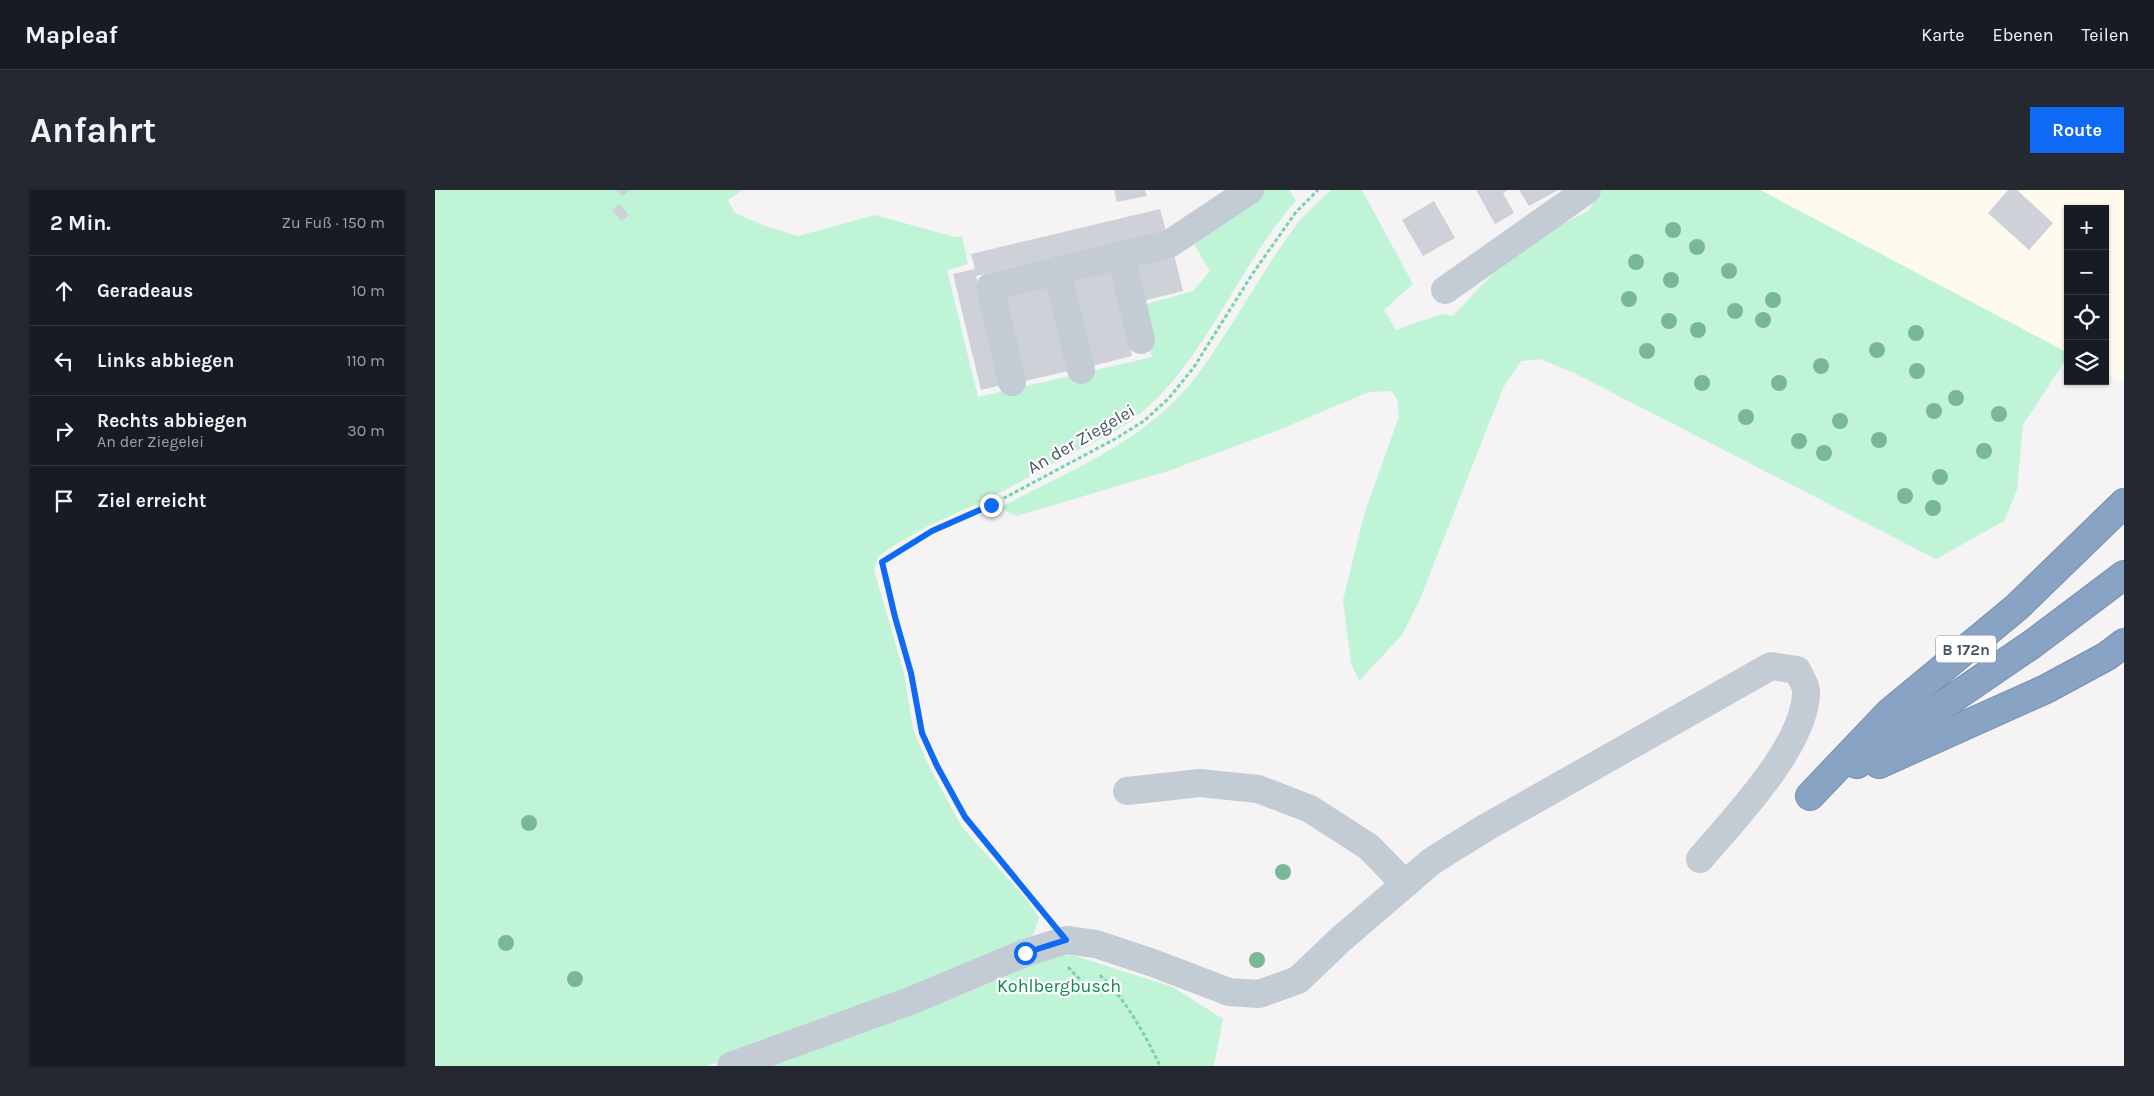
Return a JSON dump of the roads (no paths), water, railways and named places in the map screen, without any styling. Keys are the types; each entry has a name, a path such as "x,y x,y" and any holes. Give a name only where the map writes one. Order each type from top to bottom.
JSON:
{"highway":[{"name":"B 172n","path":"1810,796 1889,714 2017,606 2124,503"},
{"name":"B 172n","path":"1810,796 2031,645 2124,575"},
{"path":"1810,796 2046,689 2107,656 2124,643"}],"lane":[{"path":"1012,382 990,287 1169,244 1250,190"},
{"path":"1445,290 1587,190"},
{"path":"1121,255 1141,340"},
{"path":"1057,270 1081,370"},
{"path":"731,1066 910,1001 1058,942 1096,944 1229,992 1259,994 1298,980 1432,861 1485,828 1771,666 1797,670 1807,690 1798,730 1754,796 1700,859"},
{"path":"1127,791 1201,783 1258,789 1310,809 1369,847 1405,884"}],"park label":[{"name":"Kohlbergbusch","path":"1059,986"}]}
